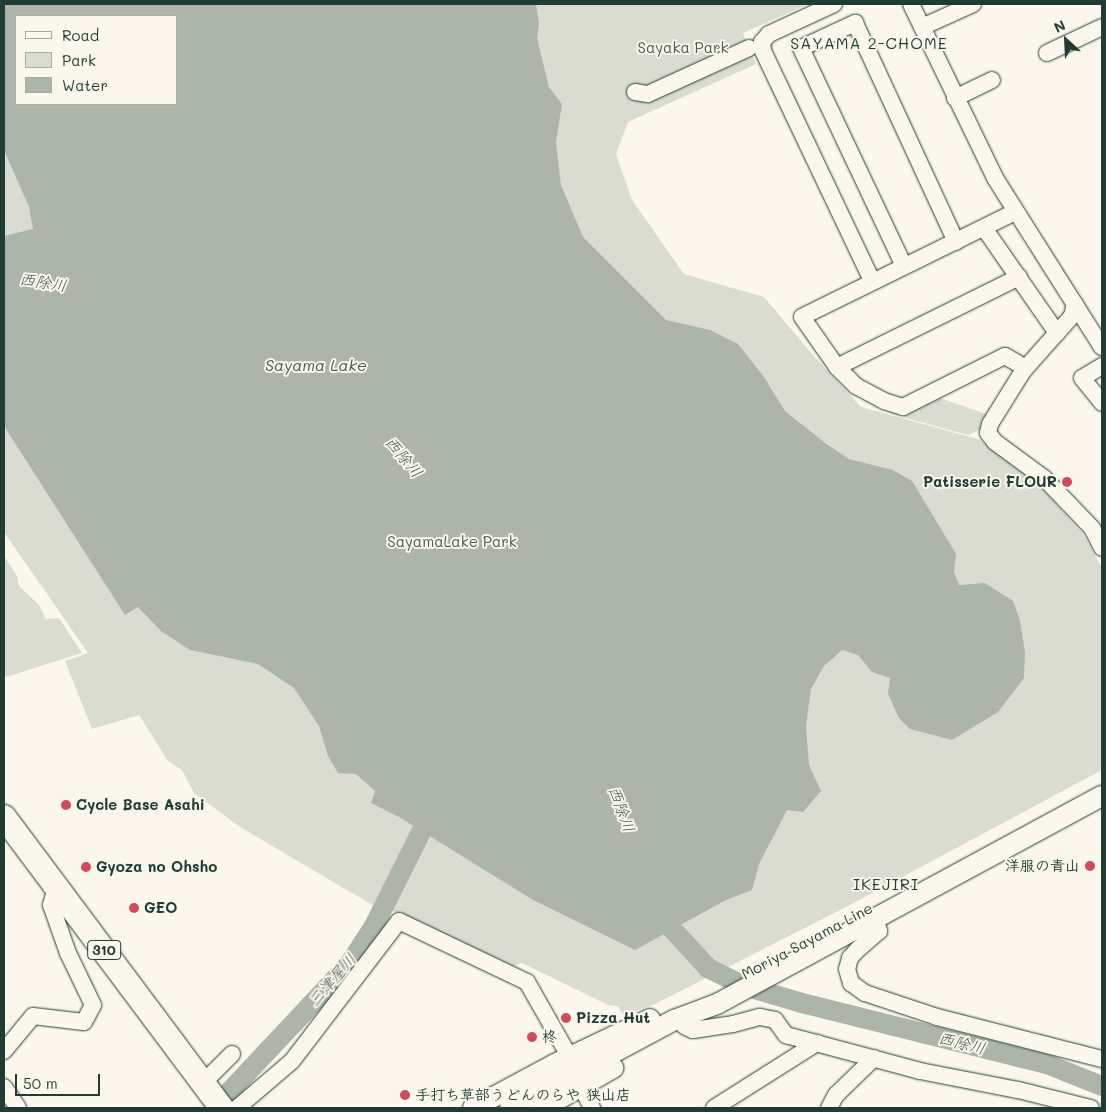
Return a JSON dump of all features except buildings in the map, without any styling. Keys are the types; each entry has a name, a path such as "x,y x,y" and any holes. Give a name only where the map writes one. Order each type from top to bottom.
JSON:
{"highway":[{"name":"310","path":"4,817 222,1108"}],"main road":[{"name":"Moriya Sayama Line","path":"510,1108 679,1023 710,1000 1102,782"},
{"name":"Moriya Sayama Line","path":"802,950 875,918 1102,796"},
{"path":"473,1108 569,1056 710,1000"},
{"path":"543,1108 679,1023"}],"street":[{"path":"834,4 769,34 762,42 763,51 872,281"},
{"path":"911,4 995,178 1102,346"},
{"path":"922,27 973,4"},
{"path":"904,266 801,48 854,23 956,242"},
{"path":"1047,53 1102,27"},
{"path":"635,92 648,94 749,48"},
{"path":"955,98 992,80"},
{"path":"1015,212 802,317 837,367 856,386 884,401 903,407 1006,356 1026,368"},
{"path":"984,228 1057,333"},
{"path":"837,367 1018,277"},
{"path":"1075,304 1072,316 1026,368 990,424 988,433 995,442 1044,478 1092,528 1102,548"},
{"path":"1102,366 1082,378 1102,403"},
{"path":"4,1051 34,1016 84,1022 93,1005 68,953 51,905 56,887"},
{"path":"875,918 879,931 850,958 846,969 851,983 864,994 937,1017 1102,1059"},
{"path":"237,1108 292,1061 399,921 527,982 569,1056"},
{"path":"679,1023 693,1030 733,1024 760,1017 775,1020 786,1035 920,1071 1036,1094 1091,1108"},
{"path":"714,1108 817,1043"},
{"path":"203,1083 232,1054"},
{"path":"829,1108 836,1095 874,1058"},
{"path":"581,1086 592,1108"},
{"path":"4,1087 18,1108"}],"green space":[{"name":"Sayama Lake","path":"4,4 808,4 743,33 756,64 628,122 616,154 632,200 684,274 764,297 813,355 861,407 978,439 1030,476 1082,532 1102,568 1102,770 848,906 653,1005 623,1015 618,1006 608,1005 522,963 507,968 399,913 374,906 240,827 194,793 182,770 168,761 139,715 92,729 65,661 88,653 4,532"},
{"path":"940,398 989,415 982,429 968,435 902,417"},
{"path":"4,556 17,576 19,586 38,604 46,619 59,618 82,653 6,677 4,674"}],"water":[{"name":"Sayama Lake","path":"4,4 536,4 539,23 537,38 549,87 562,104 556,142 561,185 583,237 666,320 710,330 738,344 764,377 785,411 825,443 849,459 893,470 912,481 956,554 954,572 959,585 985,583 1013,601 1020,621 1025,652 1024,678 998,712 952,740 910,729 899,718 888,694 890,678 872,672 858,655 842,650 824,666 811,689 806,726 809,765 821,791 803,812 787,810 759,864 752,890 726,900 635,950 533,900 399,817 371,803 375,791 356,774 338,773 328,756 319,726 294,688 258,664 190,650 161,631 138,607 125,615 4,426 4,236 33,229 29,207 4,150"}],"waterway":[{"name":"三津屋川","path":"214,1108 350,963 374,926 421,832"},
{"name":"西除川","path":"658,909 662,918 708,968 744,986 802,1003 1047,1064 1102,1086"}],"place":[{"name":"Patisserie FLOUR","path":"1067,482"},
{"name":"Cycle Base Asahi","path":"66,805"},
{"name":"洋服の青山","path":"1090,866"},
{"name":"Gyoza no Ohsho","path":"86,867"},
{"name":"GEO","path":"134,908"},
{"name":"Pizza Hut","path":"566,1018"},
{"name":"柊","path":"532,1037"},
{"name":"手打ち草部うどんのらや 狭山店","path":"405,1095"}],"district":[{"name":"SAYAMA 2-CHOME","path":"869,43"},
{"name":"IKEJIRI","path":"886,884"}],"park label":[{"name":"Sayaka Park","path":"683,48"},
{"name":"SayamaLake Park","path":"452,542"}]}
